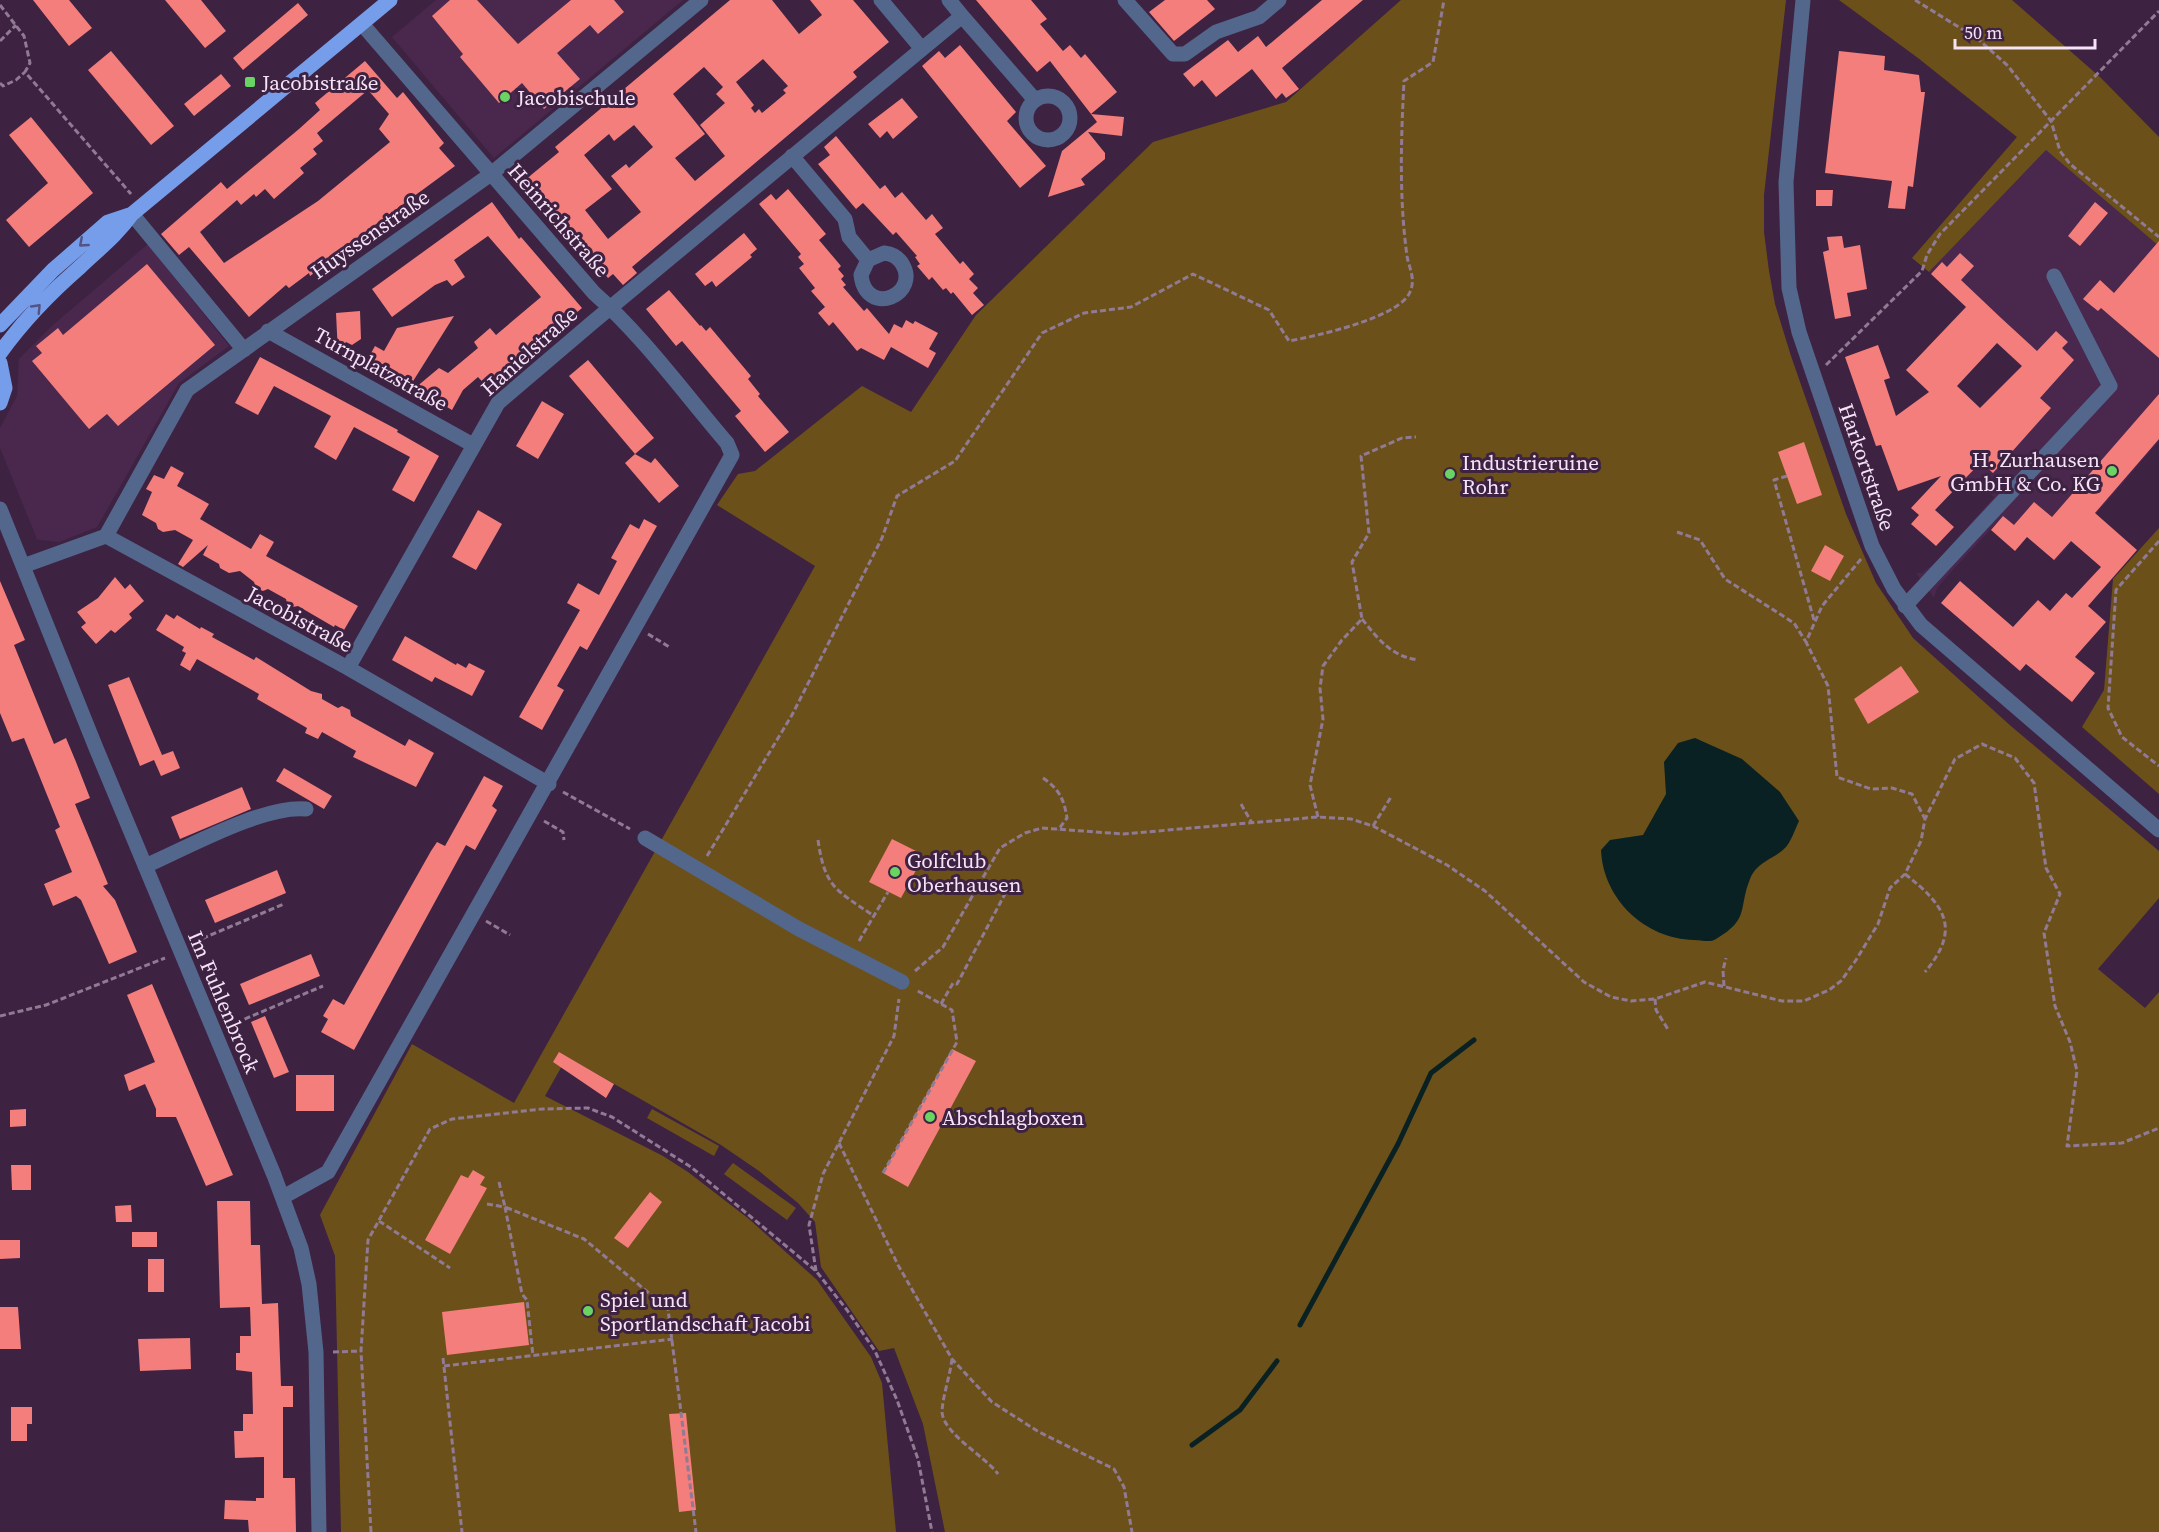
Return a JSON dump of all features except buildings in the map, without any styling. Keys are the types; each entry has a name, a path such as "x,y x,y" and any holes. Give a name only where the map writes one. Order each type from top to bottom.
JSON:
{"main road":[{"path":"0,353 27,319 80,267 118,234 137,210 390,0"},
{"path":"0,325 53,270 100,228 108,222 137,210"},
{"path":"0,363 5,388 0,404"}],"street":[{"name":"Huyssenstraße","path":"106,536 187,390 491,174 701,0"},
{"path":"881,0 922,49"},
{"path":"949,0 1035,100"},
{"path":"1125,0 1173,54 1185,54 1216,32 1259,17 1279,0"},
{"name":"Harkortstraße","path":"1803,0 1787,171 1786,237 1789,288 1798,332 1872,546 1884,573 1905,606 1941,643 2159,830"},
{"name":"Hanielstraße","path":"348,668 485,423 506,396 962,16"},
{"name":"Heinrichstraße","path":"362,24 594,294 611,308 731,449 731,461 636,627"},
{"path":"792,156 845,219 849,237 868,260"},
{"path":"137,210 244,350"},
{"path":"1905,606 2110,386 2054,276"},
{"name":"Turnplatzstraße","path":"268,331 473,445"},
{"name":"Im Fuhlenbrock","path":"0,509 283,1197 301,1248 309,1284 316,1352 319,1532"},
{"path":"23,566 106,536"},
{"name":"Jacobistraße","path":"106,536 348,668 549,784"},
{"path":"283,1197 328,1172 636,627"},
{"path":"145,866 263,816 290,808 306,809"},
{"path":"645,837 799,929 902,982"}],"path":[{"path":"700,868 792,715 882,538 897,496 955,461 1042,333 1084,313 1131,307 1193,274 1269,310 1289,341 1315,336 1394,309 1410,292 1413,276 1408,258 1400,168 1404,81 1433,62 1444,0"},
{"path":"1915,0 1991,49 2029,90 2051,121 2060,151 2070,164 2159,237"},
{"path":"0,5 24,36 30,63 25,72 16,80 3,86 0,83"},
{"path":"1814,377 1922,271 1927,255 1940,234 2159,11"},
{"path":"0,41 16,25"},
{"path":"25,72 137,210"},
{"path":"1416,436 1402,438 1361,456 1369,532 1352,562 1362,619 1389,650 1401,658 1418,660"},
{"path":"1787,476 1774,480 1815,622"},
{"path":"1677,532 1700,540 1725,579 1794,623 1828,686 1837,777 1871,789 1892,788 1912,794 1925,819"},
{"path":"2159,541 2116,590 2108,708 2122,737 2159,766"},
{"path":"1806,642 1822,606 1872,546"},
{"path":"1318,817 1310,785 1323,719 1320,688 1323,666 1342,640 1362,619"},
{"path":"636,627 671,648"},
{"path":"816,1271 809,1225 823,1174 894,1036 902,982 943,947 1000,848 1025,833 1042,828 1123,834 1318,817 1351,819 1372,826 1447,865 1485,891 1584,982 1611,997 1631,1000 1654,999 1705,981 1782,1001 1804,1001 1829,990 1841,981 1856,960 1878,924 1890,888 1905,874 1921,840 1925,819 1955,759 1982,744 2015,758 2034,783 2046,868 2060,894 2044,933 2055,1006 2070,1042 2077,1071 2067,1146 2122,1143 2159,1128"},
{"path":"1042,778 1055,786 1065,801 1067,818 1058,830"},
{"path":"549,784 645,837"},
{"path":"1372,826 1390,797"},
{"path":"1241,804 1252,823"},
{"path":"532,814 563,832 564,840"},
{"path":"818,840 823,870 834,887 874,916"},
{"path":"1905,874 1935,900 1947,927 1940,953 1925,972"},
{"path":"850,956 888,892"},
{"path":"941,1004 953,983 957,984 1006,892"},
{"path":"0,1016 46,1005 284,904"},
{"path":"474,915 510,935"},
{"path":"1724,986 1726,958"},
{"path":"883,1173 957,1042 952,1010 902,982"},
{"path":"214,1032 323,986"},
{"path":"1654,999 1656,1010 1669,1030"},
{"path":"371,1532 361,1351 368,1240 430,1129 440,1123 452,1119 542,1109 588,1108 612,1117 691,1167 816,1271 847,1310 875,1351 897,1401 918,1459 932,1532"},
{"path":"839,1143 898,1264 952,1359 992,1402 1039,1432 1114,1469 1124,1487 1132,1532"},
{"path":"500,1182 522,1294 527,1300 533,1356"},
{"path":"487,1204 506,1206 584,1239 668,1309 696,1532"},
{"path":"379,1221 450,1268"},
{"path":"444,1366 673,1340"},
{"path":"316,1352 361,1351"},
{"path":"443,1358 462,1532"},
{"path":"952,1359 942,1410 943,1419 948,1427 989,1461 998,1474"}],"shaded area":[{"name":"Jacobischule","path":"436,0 683,0 494,158 392,37"},
{"path":"1401,0 1786,0 1764,195 1764,232 1769,271 1775,304 1791,356 1846,514 1876,583 1913,638 2012,727 2159,851 2159,898 2098,969 2145,1008 2159,992 2159,1532 945,1532 923,1424 894,1348 879,1351 821,1267 815,1222 798,1203 759,1171 721,1145 567,1057 545,1096 663,1156 688,1172 749,1219 817,1280 871,1357 882,1383 896,1532 341,1532 335,1256 320,1215 412,1044 514,1103 815,566 717,505 738,474 755,471 862,386 911,412 976,315 1153,142 1286,102"},
{"path":"1839,0 2012,0 2101,78 2159,137 2159,246 2046,150 1929,272 1912,258 2017,137 1918,58"},
{"path":"2046,150 2159,246 2159,441 2055,561 2003,516 1937,588 1934,598 1916,573 1922,573 1935,563 1994,497 1982,486 1974,494 1962,482 2033,378 2005,351 2009,347 1929,272"},
{"path":"148,244 229,346 179,383 97,527 59,542 37,539 0,448 0,428 17,396 19,359 53,325"},
{"path":"2159,528 2159,794 2082,727 2104,690 2113,579"},
{"path":"1695,738 1742,759 1780,792 1799,821 1786,846 1753,873 1746,889 1739,919 1727,932 1708,941 1676,938 1659,932 1630,913 1618,900 1609,885 1601,850 1610,840 1643,835 1666,794 1664,762 1678,743"},
{"path":"652,1109 719,1146 714,1156 647,1118"},
{"path":"733,1163 796,1208 787,1220 724,1174"}],"waterway":[{"path":"1300,1325 1398,1144 1431,1073 1474,1040"},
{"path":"1192,1445 1240,1410 1277,1361"}],"place":[{"name":"Jacobistraße","path":"250,82"},
{"name":"Jacobischule","path":"505,97"},
{"name":"H. Zurhausen GmbH & Co. KG","path":"2112,471"},
{"name":"Industrieruine Rohr","path":"1450,474"},
{"name":"Golfclub Oberhausen","path":"895,872"},
{"name":"Abschlagboxen","path":"930,1117"},
{"name":"Spiel und Sportlandschaft Jacobi","path":"588,1311"}]}
